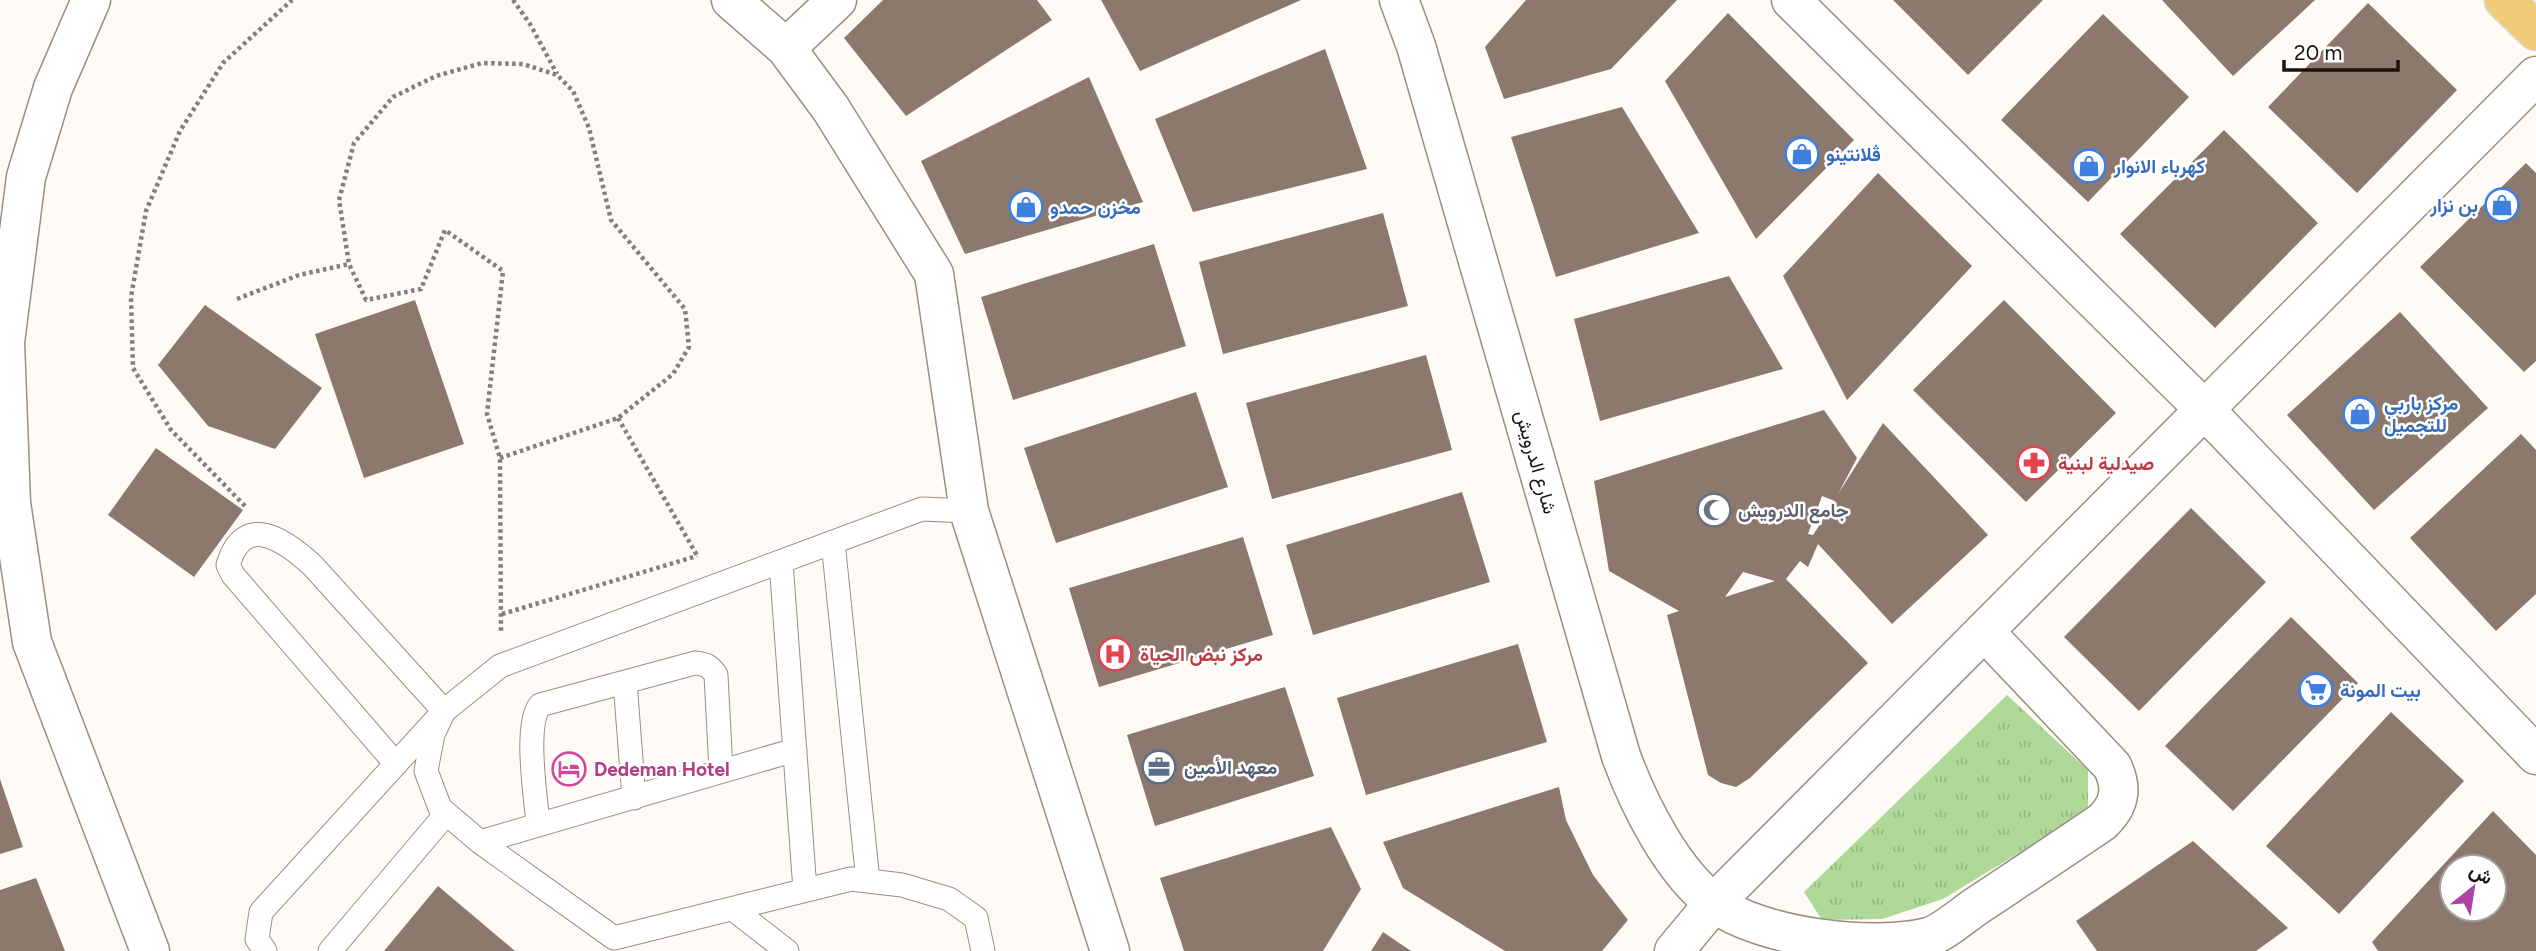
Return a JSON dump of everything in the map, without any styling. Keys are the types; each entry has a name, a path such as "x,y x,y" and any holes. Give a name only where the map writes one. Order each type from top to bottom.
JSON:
{"main road":[{"path":"2504,0 2536,31"}],"street":[{"path":"90,0 53,88 26,177 5,342 5,504 32,642 150,951"},
{"path":"731,0 786,48 831,109 934,274 969,511 1110,951"},
{"path":"786,48 837,0"},
{"name":"شارع الدرويش","path":"1399,0 1416,46 1621,756 1633,789 1668,850 1690,878 1714,903 1783,933 1819,941 1856,944 1931,936 2112,814 2120,790 2112,766 1984,631"},
{"path":"1791,0 2204,409 2536,755"},
{"path":"1674,951 1714,903 2536,76"}],"lane":[{"path":"265,951 257,939 261,912 444,711 500,666 922,509 969,511"},
{"path":"396,764 233,575 228,565 230,556 241,541 252,534 262,534 278,539 296,550 444,711"},
{"path":"833,542 868,881"},
{"path":"781,562 805,890"},
{"path":"538,825 531,732 540,705 695,663 711,667 716,675 721,771"},
{"path":"625,682 634,798"},
{"path":"444,711 433,734 426,771 440,807 480,842 614,938 851,879 902,884 949,899 976,918 983,951"},
{"path":"480,842 795,750"},
{"path":"330,951 446,814"},
{"path":"733,909 787,951"}],"path":[{"path":"278,539 172,430 133,368 131,297 146,211 180,131 223,63 292,0"},
{"path":"500,458 618,418 673,374 689,347 685,309 611,220 589,128 573,91 557,75 530,24 513,0"},
{"path":"500,666 500,458 486,414 503,271 445,230 421,289 366,300 349,264 339,200 354,143 393,97 436,76 482,63 523,64 557,75"},
{"path":"237,299 299,275 349,264"},
{"path":"618,418 714,586"},
{"path":"502,614 697,556"}],"green space":[{"path":"2007,695 2088,770 2088,811 1943,899 1882,919 1822,920 1804,892"}],"building":[{"path":"883,0 1037,0 1052,20 906,116 844,38"},
{"path":"1101,0 1301,0 1140,71"},
{"path":"1526,0 1677,0 1611,69 1504,99 1485,47"},
{"path":"1893,0 2043,0 1968,75"},
{"path":"2162,0 2315,0 2233,76"},
{"path":"2368,3 2457,90 2357,193 2268,107"},
{"path":"1728,13 1854,140 1756,239 1665,81"},
{"path":"2103,14 2189,97 2088,202 2001,120"},
{"path":"1325,49 1367,169 1193,212 1155,119"},
{"path":"1089,77 1143,202 965,254 921,161"},
{"path":"1622,107 1699,233 1556,277 1511,137"},
{"path":"2224,130 2318,223 2215,328 2120,234"},
{"path":"2526,163 2536,173 2536,361 2524,372 2420,267"},
{"path":"1878,173 1972,266 1847,400 1783,276"},
{"path":"1383,213 1408,306 1223,354 1199,262"},
{"path":"1154,244 1186,346 1013,400 981,297"},
{"path":"1729,276 1783,369 1600,421 1574,319"},
{"path":"415,300 464,444 364,478 315,334"},
{"path":"2004,300 2116,413 2026,502 1913,390"},
{"path":"205,305 322,388 275,449 208,426 158,365"},
{"path":"2400,312 2488,408 2374,510 2287,415"},
{"path":"1426,355 1452,450 1272,499 1246,403"},
{"path":"1196,392 1228,487 1056,543 1024,448"},
{"path":"1824,410 1857,458 1838,494 1883,423 1988,535 1892,624 1818,544 1808,567 1800,561 1786,579 1868,663 1750,778 1736,787 1721,783 1708,775 1667,615 1679,611 1609,571 1594,481","holes":["1822,496 1835,501 1813,535 1808,534","1743,572 1775,581 1725,597"]},
{"path":"2521,434 2536,450 2536,594 2496,631 2410,538"},
{"path":"156,448 243,510 194,577 108,515"},
{"path":"1462,492 1490,582 1313,635 1286,545"},
{"path":"2191,508 2266,582 2139,711 2064,637"},
{"path":"1243,537 1273,635 1099,687 1069,588"},
{"path":"2291,617 2358,683 2233,811 2165,746"},
{"path":"1518,644 1547,742 1366,795 1337,698"},
{"path":"1285,687 1314,776 1155,826 1127,735"},
{"path":"2391,712 2464,781 2339,914 2266,846"},
{"path":"0,779 23,847 0,854"},
{"path":"1559,787 1566,820 1593,875 1628,920 1602,951 1505,951 1403,888 1383,842"},
{"path":"2493,811 2536,855 2536,951 2378,951 2372,942 2438,871 2438,923 2508,923 2508,853 2454,853"},
{"path":"1331,827 1361,889 1323,951 1184,951 1160,878"},
{"path":"2193,841 2288,928 2256,951 2097,951 2076,921"},
{"path":"36,878 65,951 0,951 0,890"},
{"path":"438,886 515,951 384,951"},
{"path":"1383,932 1411,951 1371,951"}],"place":[{"name":"ڤلانتينو","path":"1802,154"},
{"name":"كهرباء الانوار","path":"2089,166"},
{"name":"بن نزار","path":"2502,205"},
{"name":"مخزن حمدو","path":"1026,207"},
{"name":"مركز باربي للتجميل","path":"2360,414"},
{"name":"صيدلية لبنية","path":"2034,463"},
{"name":"جامع الدرويش","path":"1714,510"},
{"name":"مركز نبض الحياة","path":"1115,654"},
{"name":"بيت المونة","path":"2316,690"},
{"name":"معهد الأمين","path":"1159,767"},
{"name":"Dedeman Hotel","path":"569,769"}]}
